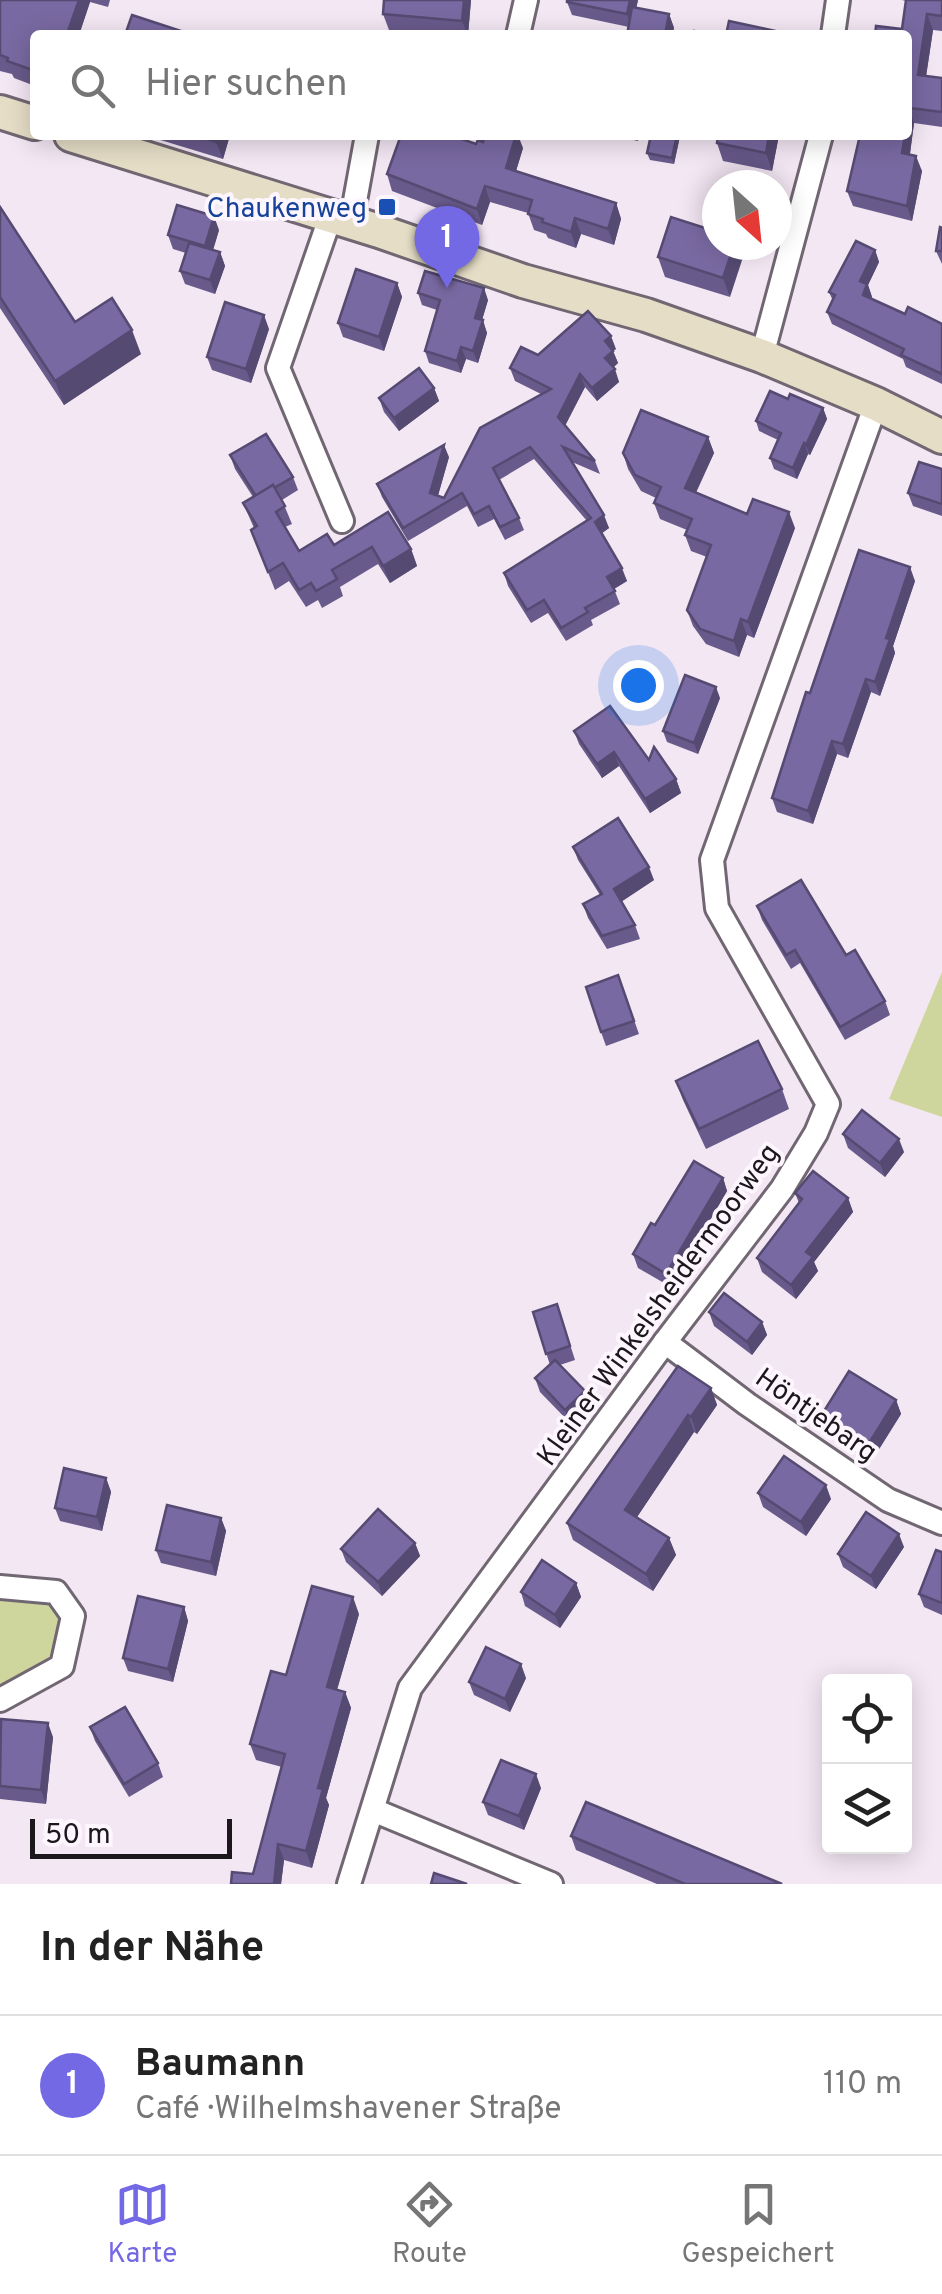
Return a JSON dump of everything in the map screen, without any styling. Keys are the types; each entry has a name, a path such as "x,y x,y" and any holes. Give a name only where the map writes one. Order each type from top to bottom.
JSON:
{"street":[{"path":"519,30 526,0"},
{"path":"834,30 838,0"},
{"path":"0,112 30,121"},
{"path":"88,140 762,356 876,404 942,437"},
{"path":"342,521 278,368 340,220 365,140"},
{"path":"762,356 820,140"},
{"name":"Kleiner Winkelsheidermoorweg","path":"349,1884 410,1688 782,1189 816,1133 828,1104 717,908 712,860 876,404"},
{"name":"Höntjebarg","path":"665,1342 888,1500 942,1523"},
{"path":"0,1586 56,1592 73,1616 62,1666 0,1700"},
{"path":"373,1810 551,1884"}],"green space":[{"path":"942,972 942,1117 889,1099"},
{"path":"0,1594 48,1601 61,1613 65,1628 50,1659 0,1689"}],"building":[{"path":"0,0 79,0 68,30 30,30 30,69 0,55"},
{"path":"384,0 464,0 462,21 383,14"},
{"path":"567,0 630,0 627,14"},
{"path":"906,0 942,0 942,16 927,14 918,75 942,78 942,112 912,108 912,30 876,30 876,26 902,29"},
{"path":"632,7 669,14 666,30 628,30"},
{"path":"132,15 178,30 127,30"},
{"path":"729,21 771,30 727,30"},
{"path":"399,140 464,140 476,144 478,140 514,140 506,168 616,203 608,229 575,218 571,232 528,214 532,200 485,186 477,209 387,174"},
{"path":"650,140 676,140 672,158 647,153"},
{"path":"717,140 768,140 766,153"},
{"path":"859,140 904,140 902,153 916,156 907,206 847,191"},
{"path":"177,205 214,216 205,246 168,235"},
{"path":"0,207 75,322 112,298 132,330 55,381 0,297"},
{"path":"671,217 702,227 702,260 729,260 723,278 658,257"},
{"path":"940,227 942,251 936,251"},
{"path":"856,241 875,250 860,281 867,284 863,295 905,314 908,307 942,324 942,374 901,355 904,349 827,312 835,295 829,292"},
{"path":"189,243 220,252 210,280 180,271"},
{"path":"356,269 397,283 379,337 338,323"},
{"path":"425,271 484,288 475,318 483,320 473,351 461,347 457,361 425,351 440,300 418,293"},
{"path":"225,302 264,315 246,369 207,357"},
{"path":"588,311 611,336 605,341 613,351 605,358 615,369 592,388 580,374 558,417 595,461 563,447 604,515 595,522 622,568 607,577 615,591 561,628 544,600 527,610 504,573 591,518 530,447 493,468 519,518 500,527 489,506 474,514 462,493 403,528 377,484 444,445 430,493 444,498 480,428 551,389 510,368 521,347 538,355"},
{"path":"419,368 434,388 394,418 379,398"},
{"path":"770,391 788,399 790,394 823,408 793,468 770,458 781,433 756,421"},
{"path":"641,410 708,437 685,488 747,514 753,499 789,512 748,622 741,619 734,641 700,629 687,610 711,545 685,535 692,519 654,503 661,487 635,475 623,453"},
{"path":"266,434 293,477 256,496 230,455"},
{"path":"919,462 942,469 942,504 908,493"},
{"path":"273,485 285,506 276,512 299,551 327,534 334,545 388,512 411,549 383,566 372,547 332,570 337,579 316,591 311,583 299,590 283,563 268,572 251,530 257,526 243,503"},
{"path":"859,550 910,567 875,682 866,679 843,744 832,741 808,811 772,798 806,692 810,693"},
{"path":"685,675 716,687 694,743 663,731"},
{"path":"610,706 649,760 654,747 676,779 645,799 614,752 597,764 574,731"},
{"path":"618,818 649,867 614,889 635,925 602,936 583,904 602,894 573,847"},
{"path":"801,880 846,955 855,950 885,1001 840,1027 795,950 786,955 757,906"},
{"path":"618,975 634,1021 601,1032 586,987"},
{"path":"758,1041 782,1089 699,1129 676,1081"},
{"path":"862,1110 899,1139 880,1163 843,1134"},
{"path":"694,1161 723,1178 666,1274 633,1254"},
{"path":"813,1171 848,1198 806,1252 813,1257 791,1285 757,1258 802,1199 795,1193"},
{"path":"724,1293 762,1322 747,1342 709,1312"},
{"path":"557,1304 570,1346 546,1354 533,1312"},
{"path":"555,1360 585,1391 565,1410 535,1378"},
{"path":"678,1366 711,1388 691,1417 688,1415 625,1510 669,1538 646,1574 567,1523"},
{"path":"849,1371 896,1400 866,1448 819,1419"},
{"path":"784,1456 826,1485 801,1522 758,1493"},
{"path":"64,1468 106,1478 97,1517 55,1508"},
{"path":"167,1505 221,1518 211,1562 156,1550"},
{"path":"378,1509 415,1543 378,1582 341,1549"},
{"path":"866,1512 899,1534 871,1576 838,1554"},
{"path":"936,1550 942,1552 942,1603 919,1594"},
{"path":"542,1560 576,1583 555,1615 521,1592"},
{"path":"312,1586 353,1597 327,1687 345,1692 318,1788 323,1789 306,1851 278,1844 274,1884 231,1884 232,1872 253,1874 285,1754 250,1744 271,1671 286,1675"},
{"path":"138,1596 184,1607 168,1669 123,1658"},
{"path":"486,1647 521,1664 505,1699 469,1682"},
{"path":"125,1707 158,1763 124,1784 90,1727"},
{"path":"1,1719 48,1723 41,1790 0,1786"},
{"path":"501,1760 536,1774 519,1816 483,1802"},
{"path":"586,1802 782,1884 685,1884 571,1836"},
{"path":"434,1873 467,1884 431,1884"}],"place":[{"name":"Chaukenweg","path":"387,207"},
{"name":"Baumann","path":"447,288"}]}
